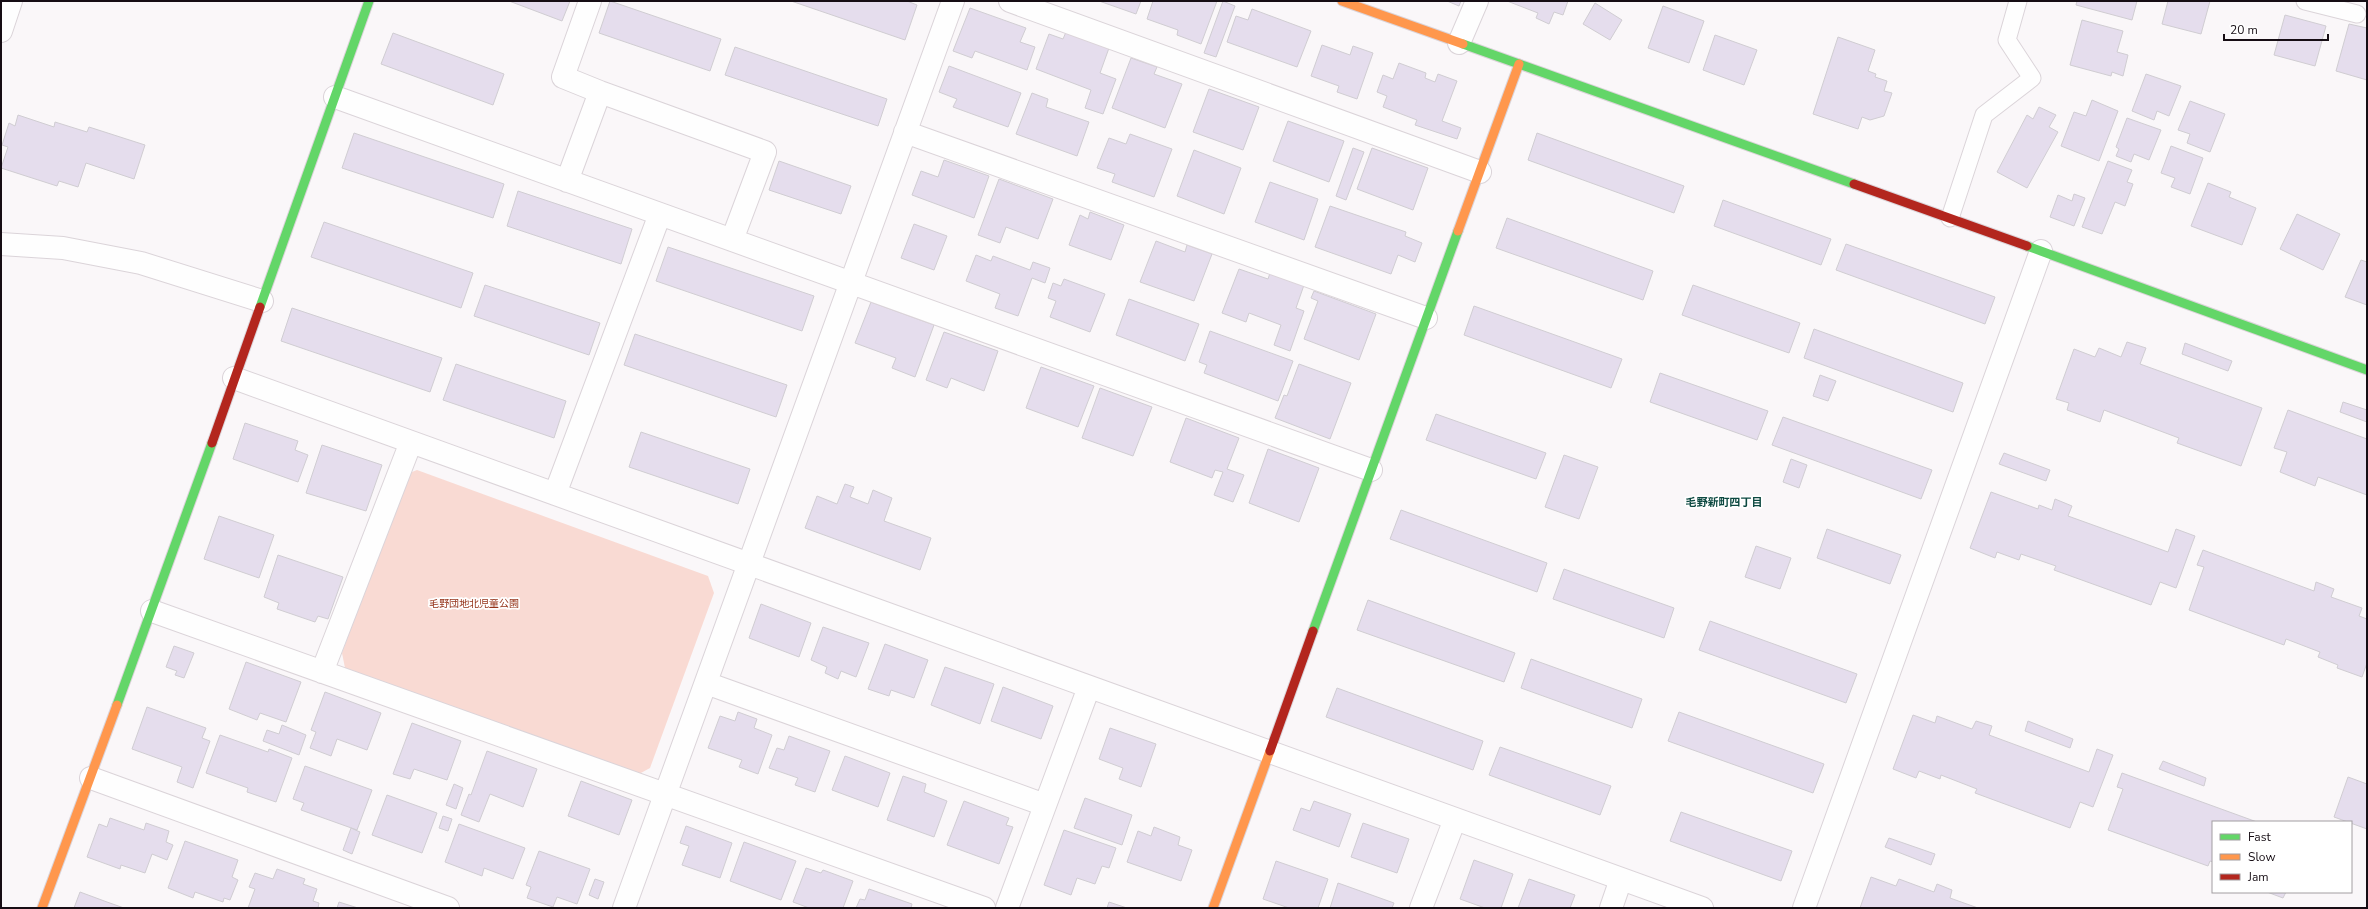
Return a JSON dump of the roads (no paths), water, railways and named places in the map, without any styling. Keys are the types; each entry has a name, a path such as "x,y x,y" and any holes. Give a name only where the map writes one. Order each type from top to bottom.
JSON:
{"street":[{"path":"1,31 11,1"},
{"path":"42,908 152,611 369,1"},
{"path":"590,1 563,77 600,92 766,152 732,240"},
{"path":"630,906 665,794 953,1"},
{"path":"1010,1 1480,172"},
{"path":"1342,1 1950,218 2367,370"},
{"path":"1459,43 1477,1"},
{"path":"1212,908 1519,64"},
{"path":"567,181 600,92"},
{"path":"335,97 1372,470"},
{"path":"905,132 1426,318"},
{"path":"555,494 660,214"},
{"path":"1,244 64,248 141,263 262,301"},
{"path":"1804,908 2041,251"},
{"path":"234,378 1702,908"},
{"path":"322,672 411,442"},
{"path":"152,611 984,908"},
{"path":"706,683 1045,805"},
{"path":"1007,908 1088,687"},
{"path":"90,778 448,908"},
{"path":"1421,908 1455,819"},
{"path":"1611,908 1621,879"}],"lane":[{"path":"1950,218 1984,115 2032,78 2007,40 2018,1"},
{"path":"2305,1 2357,14"}],"district":[{"name":"毛野新町四丁目","path":"1724,502"}],"park label":[{"name":"毛野団地北児童公園","path":"474,603"}]}
